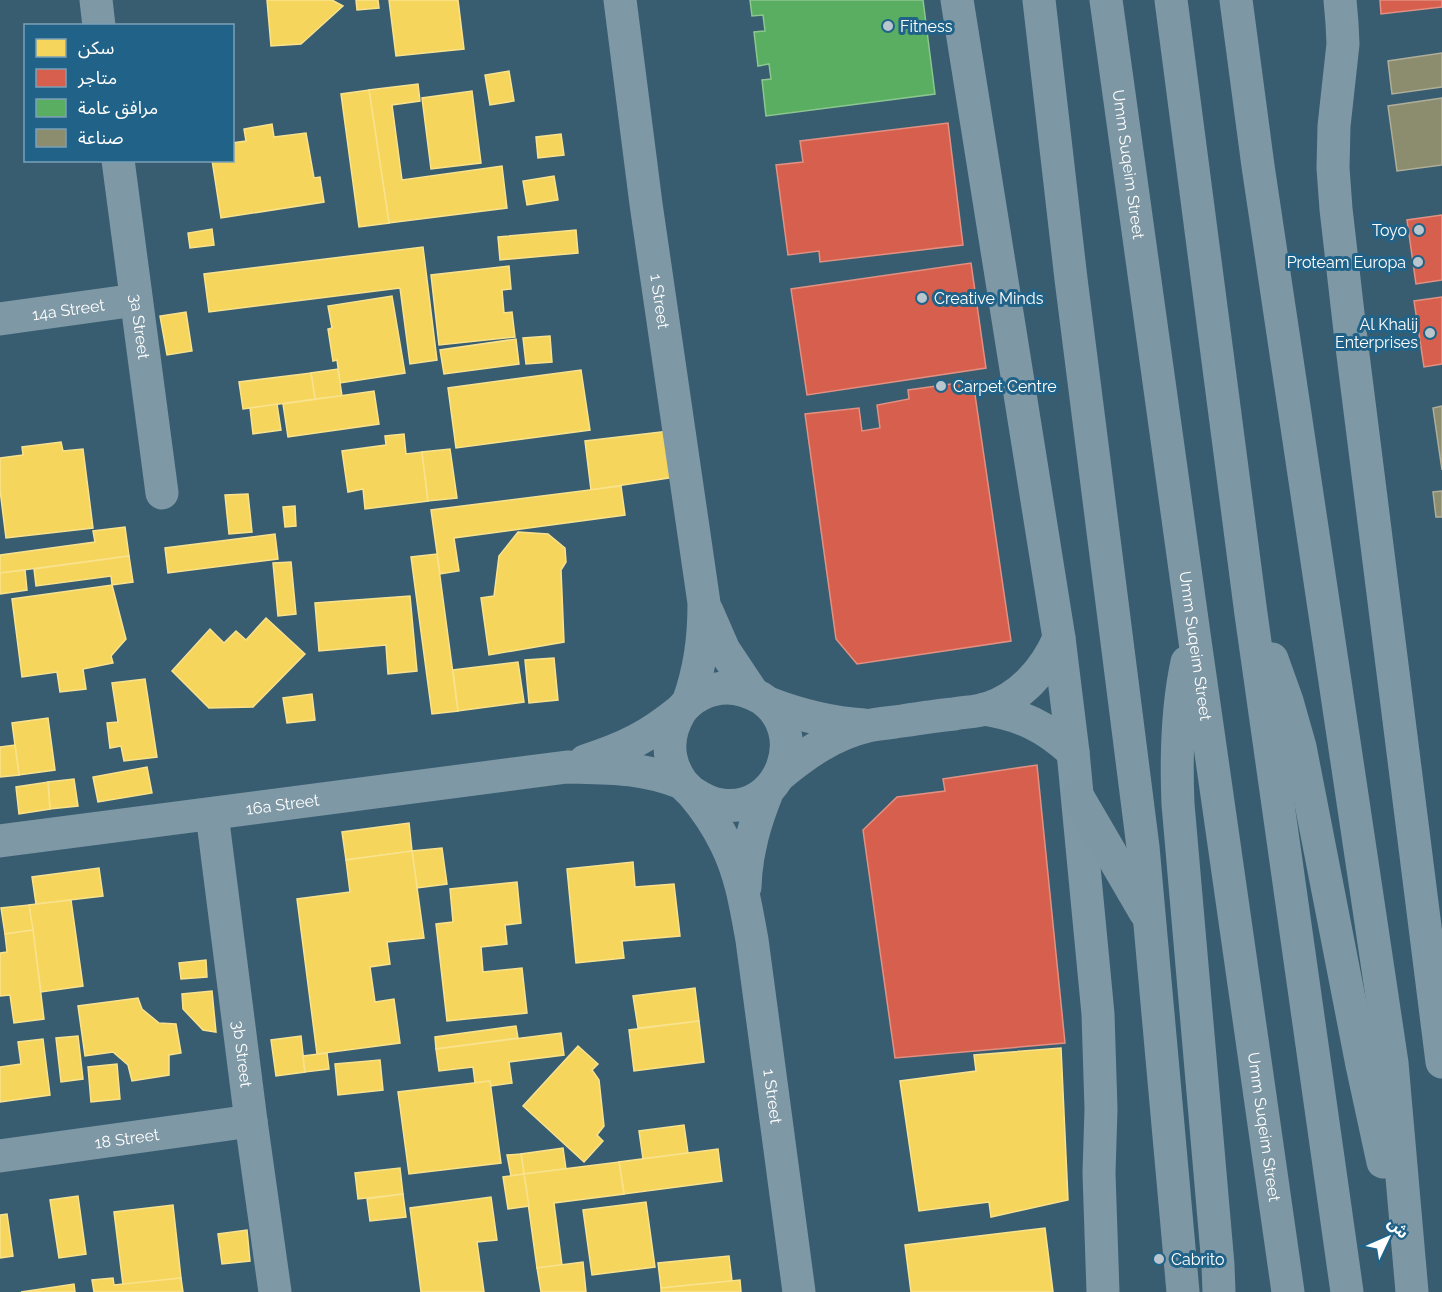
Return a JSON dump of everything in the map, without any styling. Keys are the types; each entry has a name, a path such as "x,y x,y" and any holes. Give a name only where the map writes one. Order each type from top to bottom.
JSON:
{"main road":[{"path":"1039,0 1143,847 1183,1292"},
{"name":"Umm Suqeim Street","path":"1106,0 1288,1292"},
{"path":"1171,0 1251,614 1347,1292"},
{"path":"1236,0 1258,166 1392,1063 1411,1292"},
{"path":"1251,614 1283,690 1300,747 1362,1065 1411,1292"},
{"path":"1194,634 1185,679 1178,736 1178,804 1219,1292"},
{"path":"1078,796 1150,921"}],"street":[{"path":"96,0 99,24"},
{"name":"1 Street","path":"620,0 646,204 704,603 701,654 696,679 685,707"},
{"path":"957,0 1059,638 1078,796 1098,1014 1101,1109 1099,1173 1103,1292"},
{"path":"1340,0 1343,44 1334,126 1336,209 1352,354 1442,1062"},
{"name":"3a Street","path":"118,162 162,493"},
{"name":"14a Street","path":"0,319 136,300"},
{"name":"1 Street","path":"704,603 724,650 737,672 760,698"},
{"path":"869,726 817,719 792,712 735,688 718,688 702,693 685,707 672,727 669,747 672,766 687,788 707,801 723,805 739,805 755,799 812,750 830,740 869,726 984,709 1003,702 1035,677 1053,652 1059,638"},
{"path":"760,698 780,718 786,737 786,756 774,782"},
{"name":"16a Street","path":"567,767 636,742 664,725 685,707"},
{"path":"984,709 1023,718 1058,738 1073,752"},
{"name":"16a Street","path":"0,841 567,767 624,768 663,776 687,788"},
{"name":"1 Street","path":"745,901 750,843 757,816 774,782"},
{"name":"1 Street","path":"687,788 726,844 737,871 745,901 754,952 799,1292"},
{"name":"3b Street","path":"212,813 275,1292"},
{"name":"18 Street","path":"0,1156 251,1121"}],"building: سكن":[{"path":"267,0 332,0 343,6 301,44 271,46"},
{"path":"356,0 378,0 379,8 357,10"},
{"path":"389,0 458,0 464,49 396,56"},
{"path":"509,71 514,101 490,105 485,75"},
{"path":"418,84 420,101 392,105 402,180 502,166 507,208 389,223 369,90"},
{"path":"369,90 389,223 359,227 341,94"},
{"path":"472,91 481,163 431,169 422,98"},
{"path":"272,124 274,137 306,133 314,178 320,177 324,202 221,218 212,162 234,162 234,143 246,141 244,129"},
{"path":"561,134 564,155 538,158 536,137"},
{"path":"554,176 558,200 527,205 523,181"},
{"path":"212,229 214,245 190,248 188,233"},
{"path":"576,230 578,253 500,260 498,237"},
{"path":"423,247 437,360 410,364 400,288 209,312 204,274"},
{"path":"509,266 511,289 502,290 504,313 512,312 515,337 439,345 431,275"},
{"path":"392,296 405,373 340,383 337,360 333,361 328,329 332,328 328,306"},
{"path":"186,312 192,351 167,355 160,316"},
{"path":"550,336 552,362 526,364 523,338"},
{"path":"516,339 519,364 444,374 440,350"},
{"path":"338,369 342,396 315,399 311,373"},
{"path":"581,370 590,430 456,448 448,388"},
{"path":"311,373 315,399 243,409 239,382"},
{"path":"374,391 379,424 288,437 283,404"},
{"path":"277,404 281,430 253,434 250,408"},
{"path":"669,431 675,477 591,490 585,441"},
{"path":"404,434 406,454 422,452 428,501 365,509 363,489 348,492 342,451 386,445 385,436"},
{"path":"61,442 63,451 83,449 93,528 6,538 0,490 0,458 23,455 22,447"},
{"path":"450,449 457,498 428,501 422,452"},
{"path":"621,486 625,515 454,538 459,571 440,574 431,510"},
{"path":"248,494 252,532 229,534 225,495"},
{"path":"295,506 296,526 285,527 283,507"},
{"path":"125,527 129,556 0,573 0,555 95,542 93,531"},
{"path":"518,532 548,534 565,548 566,562 561,570 564,642 489,655 481,598 494,596 499,556"},
{"path":"275,534 278,559 168,573 165,548"},
{"path":"437,554 458,711 432,714 411,557"},
{"path":"129,556 133,582 112,585 111,576 36,586 34,569"},
{"path":"291,562 296,614 278,616 273,563"},
{"path":"25,570 27,590 0,594 0,573"},
{"path":"112,585 126,639 111,656 113,663 83,669 86,689 60,692 57,672 22,677 12,599"},
{"path":"410,596 417,671 388,674 386,645 319,651 315,603"},
{"path":"266,618 305,654 253,707 209,708 172,671 210,629 224,643 236,631 246,640"},
{"path":"554,658 558,700 529,703 525,660"},
{"path":"518,662 524,702 458,711 453,670"},
{"path":"145,679 157,757 124,761 121,746 110,748 107,723 118,722 112,683"},
{"path":"312,694 315,720 287,723 283,698"},
{"path":"48,718 55,770 19,775 12,723"},
{"path":"15,745 19,775 0,777 0,747"},
{"path":"147,767 152,793 98,802 93,777"},
{"path":"74,779 78,806 50,809 48,782"},
{"path":"48,782 50,809 19,814 16,787"},
{"path":"409,823 412,851 346,860 342,832"},
{"path":"442,848 447,884 417,888 412,851"},
{"path":"412,851 424,938 387,942 390,964 370,967 375,1002 394,999 400,1043 317,1054 297,899 350,892 346,860"},
{"path":"633,862 635,887 674,884 680,936 622,941 624,958 576,963 567,869"},
{"path":"99,868 103,896 36,904 32,877"},
{"path":"517,882 521,923 505,925 507,944 481,947 483,972 522,968 527,1013 447,1021 436,924 453,922 450,889"},
{"path":"71,900 83,986 41,992 29,905"},
{"path":"29,905 33,930 5,934 1,908"},
{"path":"33,930 44,1019 14,1023 10,995 0,996 0,953 7,952 5,934"},
{"path":"206,960 207,977 181,979 179,963"},
{"path":"695,988 699,1021 638,1028 633,996"},
{"path":"212,991 216,1032 203,1030 183,1009 182,994"},
{"path":"138,998 142,1009 159,1023 176,1024 181,1053 169,1055 169,1075 132,1081 128,1065 113,1052 85,1056 78,1006"},
{"path":"699,1021 704,1062 634,1071 629,1030"},
{"path":"516,1026 518,1038 436,1049 435,1037"},
{"path":"561,1033 564,1055 509,1062 512,1083 491,1086 490,1081 475,1083 473,1067 439,1071 436,1049"},
{"path":"78,1036 83,1079 61,1082 56,1038"},
{"path":"301,1036 305,1072 276,1076 271,1040"},
{"path":"43,1039 50,1095 0,1102 0,1067 21,1064 18,1042"},
{"path":"578,1046 598,1064 592,1070 599,1080 604,1126 597,1135 603,1141 584,1162 523,1106"},
{"path":"1061,1048 1068,1200 991,1217 989,1202 919,1211 900,1081 976,1071 974,1055"},
{"path":"327,1053 329,1069 305,1072 303,1056"},
{"path":"380,1060 383,1090 338,1095 335,1064"},
{"path":"117,1064 120,1099 91,1102 88,1067"},
{"path":"490,1081 501,1163 409,1174 398,1092"},
{"path":"684,1125 688,1153 643,1159 639,1131"},
{"path":"563,1148 566,1169 524,1174 521,1154"},
{"path":"718,1149 722,1181 624,1194 619,1162"},
{"path":"521,1154 524,1174 511,1176 507,1155"},
{"path":"619,1162 624,1194 554,1203 562,1265 537,1268 524,1174"},
{"path":"400,1168 403,1194 358,1199 355,1173"},
{"path":"524,1174 529,1206 508,1209 503,1177"},
{"path":"403,1194 406,1217 370,1221 367,1199"},
{"path":"78,1196 86,1254 59,1258 50,1200"},
{"path":"491,1197 497,1240 477,1242 484,1292 421,1292 410,1208"},
{"path":"646,1202 655,1267 592,1275 583,1210"},
{"path":"173,1205 181,1278 123,1285 114,1212"},
{"path":"7,1214 13,1256 0,1258 0,1215"},
{"path":"1045,1228 1053,1292 911,1292 905,1245"},
{"path":"247,1230 250,1261 222,1264 218,1234"},
{"path":"729,1256 732,1281 661,1288 658,1263"},
{"path":"583,1262 586,1292 541,1292 537,1268"},
{"path":"113,1278 114,1285 181,1278 183,1292 94,1292 92,1280"},
{"path":"740,1280 741,1292 661,1292 661,1288"},
{"path":"74,1284 75,1292 21,1292"}],"building: متاجر":[{"path":"1380,0 1442,0 1442,7 1381,14"},
{"path":"948,123 963,245 820,262 819,251 788,255 776,165 803,162 800,141"},
{"path":"1442,215 1442,280 1416,284 1407,220"},
{"path":"971,263 986,368 807,395 791,289"},
{"name":"Al Khalij Enterprises","path":"1442,297 1442,364 1424,367 1414,301"},
{"path":"973,381 1011,641 857,664 836,639 805,414 859,408 862,431 880,428 877,405 909,399 908,390"},
{"path":"1037,765 1065,1043 895,1058 863,830 897,797 945,791 943,779"}],"building: مرافق عامة":[{"path":"750,0 923,0 935,94 766,116 762,80 771,79 769,64 758,66 754,32 765,31 763,15 752,16"}],"building: صناعة":[{"path":"1442,53 1442,87 1392,94 1388,61"},
{"path":"1442,98 1442,165 1397,171 1388,106"},
{"path":"1442,406 1442,470 1433,408"},
{"path":"1442,491 1442,517 1436,517 1433,492"}],"place":[{"name":"Fitness","path":"888,26"},
{"name":"Toyo","path":"1419,230"},
{"name":"Proteam Europa","path":"1418,262"},
{"name":"Creative Minds","path":"922,298"},
{"name":"Al Khalij Enterprises","path":"1430,333"},
{"name":"Carpet Centre","path":"941,386"},
{"name":"Cabrito","path":"1159,1259"}]}
